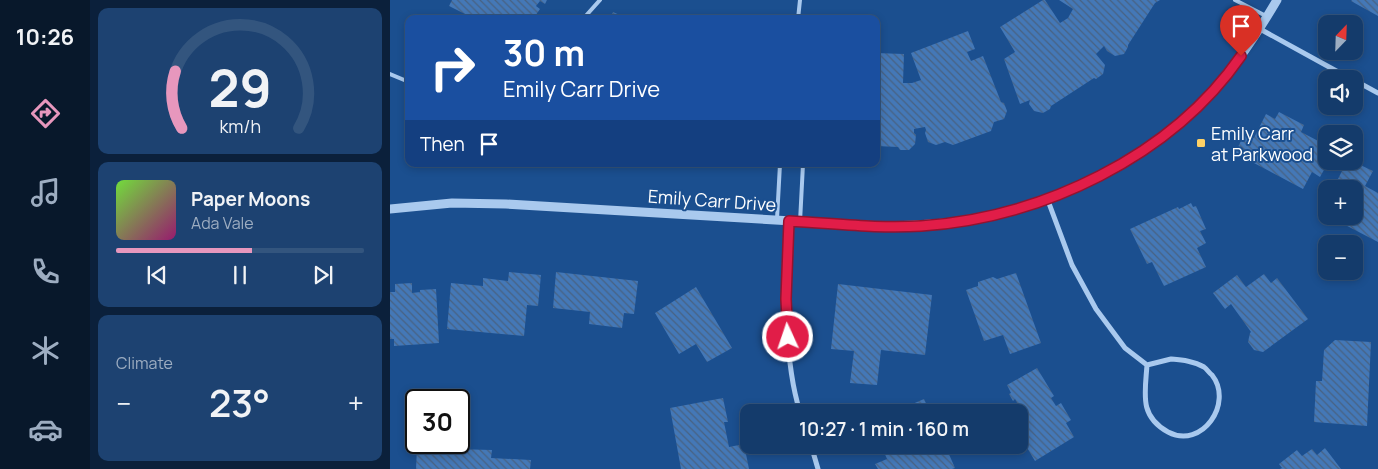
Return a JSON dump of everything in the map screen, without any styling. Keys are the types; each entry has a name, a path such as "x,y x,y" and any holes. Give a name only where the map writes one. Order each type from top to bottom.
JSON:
{"street":[{"name":"Emily Carr Drive","path":"390,209 452,203 506,204 878,226 920,226 996,215 1087,182 1150,146 1181,122 1207,98 1232,70 1277,0"},
{"path":"1260,29 1335,70"},
{"path":"1363,85 1378,93"},
{"path":"1047,198 1072,265 1096,309 1125,348 1147,365"},
{"path":"789,221 786,299 791,367 798,404"},
{"path":"1171,359 1188,361 1205,367 1218,383 1220,399 1215,416 1206,428 1191,436 1173,435 1156,425 1147,410 1144,395 1147,365 1171,359"},
{"path":"814,454 818,469"}],"lane":[{"path":"586,15 600,0"},
{"path":"799,15 800,0"},
{"path":"1235,0 1267,16"},
{"path":"390,74 405,80"},
{"path":"777,220 780,167"},
{"path":"800,222 804,167"}],"building":[{"path":"452,0 547,0 545,4 540,1 536,6 540,9 536,15 467,15 449,6"},
{"path":"1045,0 1060,23 1068,18 1073,9 1059,0 1160,0 1155,3 1124,54 1115,56 1107,51 1104,46 1096,54 1105,65 1103,74 1096,79 1094,78 1043,113 1034,111 1029,104 1030,100 1020,104 1004,59 1015,52 1000,27"},
{"path":"1378,0 1378,16 1351,1"},
{"path":"968,31 975,49 967,52 971,61 983,56 1001,102 1004,103 1007,111 1004,119 994,122 991,131 953,145 945,142 936,145 928,142 925,127 914,129 916,135 915,144 909,150 900,150 898,147 880,146 880,53 904,54 903,83 912,83 921,80 911,53"},
{"path":"1279,112 1304,125 1301,132 1318,141 1318,170 1324,170 1320,177 1312,172 1303,189 1235,153 1245,133 1254,138 1266,114 1275,119"},
{"path":"1363,166 1373,171 1365,186 1378,193 1378,242 1345,225 1363,225 1363,180 1338,180 1342,170 1363,170"},
{"path":"1191,203 1193,207 1196,206 1206,229 1200,231 1206,243 1197,248 1206,267 1164,286 1152,262 1147,264 1130,229"},
{"path":"509,272 541,275 538,306 527,305 524,336 447,329 451,283 483,286 483,278 508,281"},
{"path":"556,272 638,281 634,314 624,313 622,328 589,324 590,312 553,308"},
{"path":"1016,273 1041,343 1010,354 1003,335 984,341 966,290 978,286 978,282"},
{"path":"1264,274 1271,283 1277,278 1308,319 1263,352 1254,350 1248,342 1251,332 1231,304 1225,309 1213,293 1237,275 1246,287"},
{"path":"412,283 412,293 420,292 420,290 436,289 439,343 394,346 394,339 390,339 390,292 395,292 395,284"},
{"path":"838,284 932,295 925,355 881,350 877,385 850,383 854,351 831,349"},
{"path":"696,287 732,348 707,362 696,344 679,354 655,313"},
{"path":"1335,340 1371,342 1367,426 1314,422 1316,381 1322,381 1324,350"},
{"path":"1037,368 1054,396 1051,398 1056,406 1061,403 1071,420 1066,423 1074,437 1035,461 1028,449 1028,404 1018,404 1015,399 1013,401 1007,385"},
{"path":"723,398 728,422 724,422 729,447 740,445 740,454 746,454 749,469 681,469 670,408"},
{"path":"924,399 926,404 912,404"},
{"path":"1325,448 1341,469 1280,469 1282,468 1279,464 1297,450 1302,456 1312,449 1317,455"},
{"path":"470,449 492,450 491,458 531,460 530,469 416,469 417,454 470,454"},
{"path":"885,454 949,454 955,468 878,469 875,464 887,459"}],"place":[{"name":"Emily Carr at Parkwood","path":"1201,143"}],"route":[{"path":"788,337 786,299 789,221 878,226 920,226 996,215 1047,198 1087,182 1150,146 1181,122 1207,98 1232,70 1241,56"}]}
